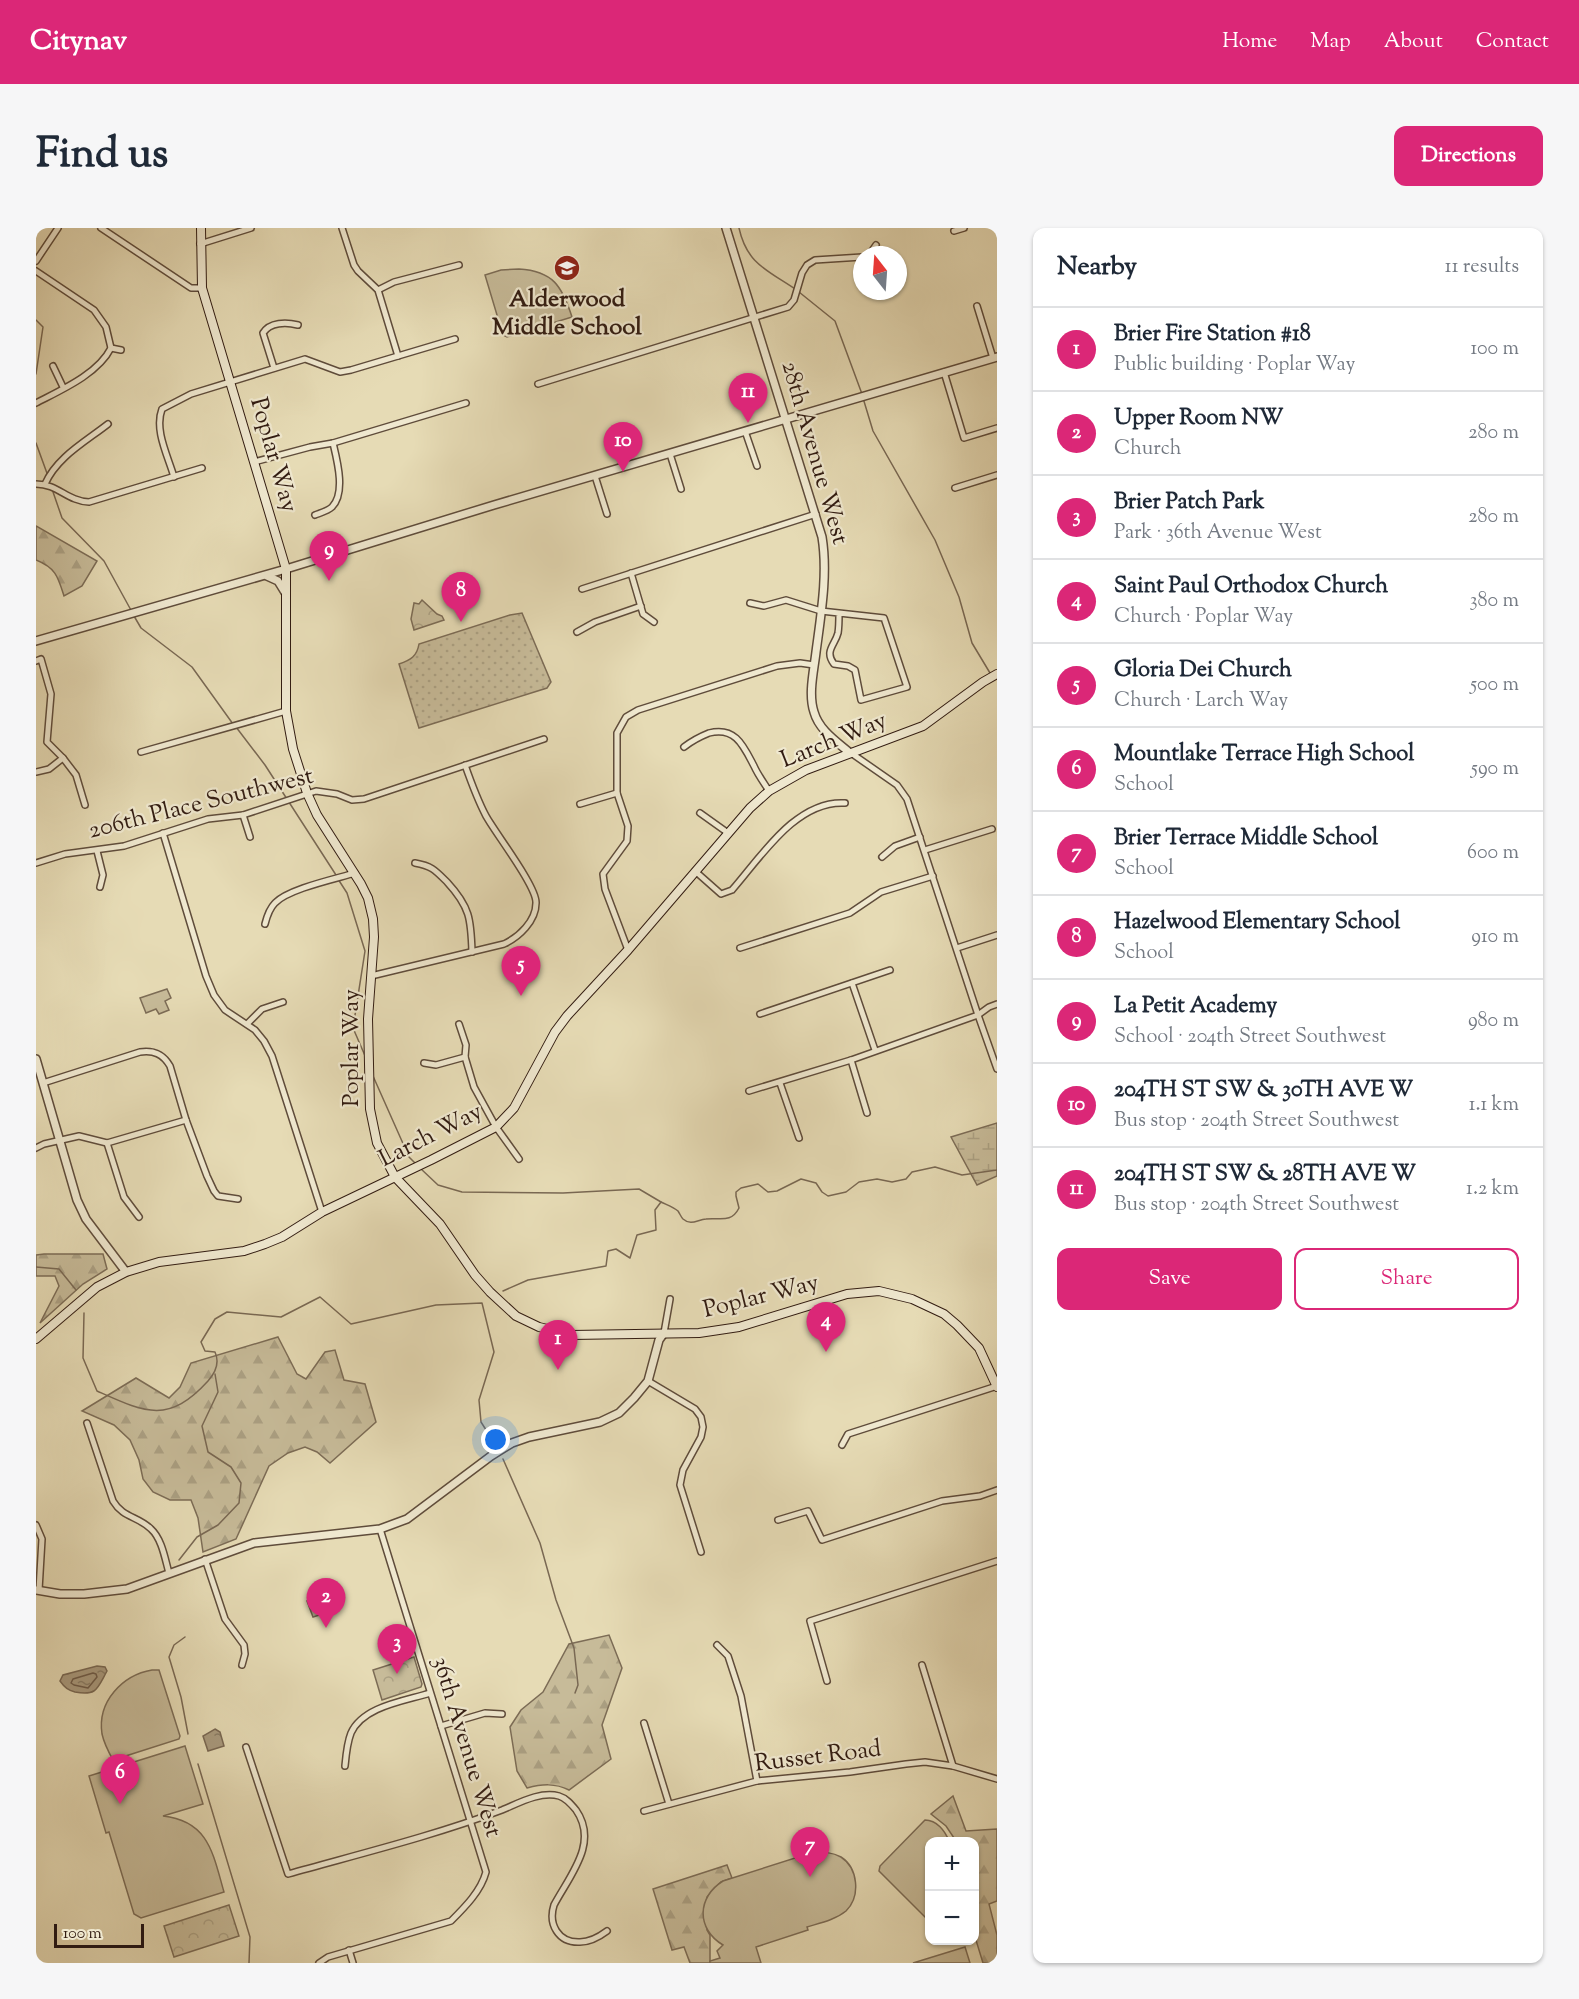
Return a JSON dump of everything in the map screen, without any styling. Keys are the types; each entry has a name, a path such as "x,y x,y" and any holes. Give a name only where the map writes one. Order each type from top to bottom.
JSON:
{"main road":[{"name":"Poplar Way","path":"201,228 202,288 286,569 286,711 293,749 307,793 317,815 355,873 368,898 373,919 369,1019 370,1115 377,1143 395,1177 440,1224 490,1292 516,1316 539,1327 572,1335 699,1333 739,1328 848,1294 879,1291 912,1299 944,1314 978,1348 997,1386"},
{"name":"Larch Way","path":"36,1339 97,1287 126,1272 159,1262 244,1251 282,1237 322,1212 496,1127 514,1108 555,1032 567,1016 628,950 750,808 769,791 806,771 923,726 997,674"}],"street":[{"path":"36,261 58,228"},
{"path":"101,228 191,288 202,288"},
{"path":"200,244 251,228"},
{"path":"342,228 358,271 378,290 398,356"},
{"name":"28th Avenue West","path":"726,228 816,514 824,551 821,611 814,665 812,700 814,712 830,736 850,753 897,785 907,799 997,1069"},
{"path":"954,231 964,228"},
{"path":"538,384 753,318 791,304 807,265 815,260 853,258"},
{"path":"378,290 394,282 459,265"},
{"path":"36,271 94,310 106,327 111,348 99,365 36,402"},
{"path":"36,641 264,576 995,357 977,306"},
{"path":"273,368 262,333 267,327 275,324 298,326"},
{"path":"174,477 159,427 159,417 162,409 191,394 305,359 340,372 455,339"},
{"path":"111,348 121,350"},
{"path":"53,366 63,387"},
{"path":"944,372 964,438 997,428"},
{"path":"254,462 333,443 466,403"},
{"path":"45,484 59,461 108,424"},
{"path":"745,431 757,466"},
{"path":"315,515 332,508 337,499 340,474 333,443"},
{"path":"670,454 681,489"},
{"path":"36,484 53,486 73,500 89,502 202,468"},
{"path":"956,488 997,475"},
{"path":"595,476 607,514"},
{"path":"582,589 816,514"},
{"path":"631,573 643,614 654,622"},
{"path":"264,576 278,581 286,594"},
{"path":"750,603 764,606 786,600 821,611 839,613 884,618 907,687 861,700 855,670 848,666 834,664 830,658 829,650 838,633 839,613"},
{"path":"577,632 595,622 641,606"},
{"path":"36,661 42,659 51,694 46,742 63,758 76,775 86,805"},
{"path":"628,950 605,889 603,874 627,841 628,826 617,793 618,734 626,717 638,710 777,666 800,663 814,665"},
{"path":"141,752 286,711"},
{"path":"684,747 695,738 717,731 735,736 747,749 754,768 769,791"},
{"name":"206th Place Southwest","path":"36,863 65,854 124,846 208,819 243,815 307,793 327,792 357,800 544,739"},
{"path":"36,772 49,769 63,758"},
{"path":"371,976 512,940 526,928 535,909 537,901 531,885 479,804 465,765"},
{"path":"580,804 617,793"},
{"path":"695,871 721,894 732,890 789,825 801,816 832,802 845,803"},
{"path":"700,813 728,833"},
{"path":"243,815 250,837"},
{"path":"924,850 992,829"},
{"path":"163,833 206,976 214,995 225,1010 247,1024 264,1041 272,1056 322,1212"},
{"path":"882,857 895,846 920,837"},
{"path":"97,851 103,875 100,887"},
{"path":"415,862 431,866 462,901 467,910 471,928 472,952"},
{"path":"265,924 274,903 285,894 355,873"},
{"path":"740,948 850,913 881,892 933,876"},
{"path":"957,948 997,935"},
{"path":"760,1014 890,970"},
{"path":"852,984 875,1050"},
{"path":"247,1024 262,1009 283,1002"},
{"path":"749,1091 851,1060 978,1015 997,1004"},
{"path":"459,1024 466,1045 465,1057 474,1087 496,1127 519,1159"},
{"path":"43,1083 140,1052 150,1051 159,1054 170,1066 186,1120 214,1191 224,1198 238,1199"},
{"path":"424,1062 436,1065 465,1057"},
{"path":"36,1059 75,1194 86,1219 126,1272"},
{"path":"851,1060 867,1113"},
{"path":"780,1083 799,1138"},
{"path":"36,1148 79,1136 107,1143 186,1120"},
{"path":"107,1143 124,1197 139,1217"},
{"path":"36,1525 42,1539 38,1590 60,1594 127,1590 254,1542 380,1529 408,1519 491,1456 512,1443 529,1437 600,1422 619,1413 648,1381 659,1340 664,1333 670,1299"},
{"path":"648,1381 695,1409 701,1417 704,1427 701,1437 683,1470 680,1485 701,1552"},
{"path":"842,1445 848,1434 997,1386"},
{"path":"87,1424 113,1501 118,1510 151,1529 158,1537 169,1573"},
{"path":"778,1520 808,1511 822,1540 942,1501 980,1496 997,1490"},
{"name":"36th Avenue West","path":"349,1950 451,1921 483,1883 486,1872 380,1529"},
{"path":"205,1559 221,1611 244,1645 245,1654 242,1665"},
{"path":"827,1681 810,1621 997,1561"},
{"path":"717,1645 728,1656 741,1696 757,1781"},
{"path":"922,1665 953,1766"},
{"path":"345,1766 346,1751 352,1732 362,1719 376,1709 430,1693"},
{"path":"441,1726 485,1713 501,1714"},
{"path":"644,1723 669,1804"},
{"path":"246,1747 288,1874 470,1822 530,1799 545,1795 560,1796 570,1802 583,1820 586,1833 584,1848 554,1905 551,1915 553,1925 560,1936 578,1943 595,1939 607,1931"},
{"name":"Russet Road","path":"644,1811 757,1781 925,1762 953,1766 997,1779"},
{"path":"319,1963 328,1957 349,1950 353,1963"}],"green space":[{"path":"519,269 540,273 554,282 560,289 572,317 507,337 503,335 485,275 501,270"},
{"path":"36,526 97,561 82,586 64,596 60,583 52,570 36,560"},
{"path":"422,600 444,620 414,630 411,619 414,603 419,604"},
{"path":"522,613 551,682 547,688 419,728 399,664 413,657 419,644"},
{"path":"167,989 171,998 165,1001 169,1010 159,1014 156,1009 146,1013 140,998"},
{"path":"997,1123 997,1176 977,1185 951,1137"},
{"path":"103,1254 107,1269 83,1284 40,1323 59,1286 55,1276 36,1276 36,1255"},
{"path":"278,1337 297,1374 306,1379 325,1352 335,1350 344,1380 365,1384 376,1422 330,1463 317,1452 305,1447 288,1453 269,1466 236,1539 203,1552 198,1518 191,1500 170,1500 153,1492 143,1479 139,1460 130,1440 114,1425 82,1411 136,1378 169,1398 180,1387 191,1363"},
{"path":"332,1592 338,1609 313,1617 307,1601"},
{"path":"609,1635 622,1668 602,1725 611,1759 569,1790 548,1785 527,1788 517,1771 510,1727 521,1710 543,1692 569,1644"},
{"path":"414,1657 421,1687 382,1700 373,1670"},
{"path":"159,1670 179,1739 113,1760 102,1734 104,1711 108,1701 114,1692 131,1677"},
{"path":"185,1746 203,1804 163,1816 178,1819 200,1832 212,1853 224,1892 141,1918 134,1914 89,1776"},
{"path":"953,1796 966,1831 997,1829 997,1901 989,1904 997,1935 997,1963 983,1963 977,1945 979,1837 953,1837 946,1826 931,1814"},
{"path":"925,1820 940,1827 947,1837 925,1837 925,1917 879,1871 880,1866"},
{"path":"814,1852 838,1855 851,1868 855,1890 851,1905 846,1911 832,1919 807,1927 808,1930 756,1947 761,1963 710,1963 720,1958 717,1951 723,1945 714,1938 704,1922 704,1904 714,1888 723,1881"},
{"path":"727,1865 732,1878 721,1882 707,1897 710,1963 690,1963 684,1947 672,1950 653,1889"},
{"path":"229,1905 239,1936 174,1957 164,1926"},
{"path":"965,1947 970,1963 913,1963"}],"water":[{"path":"97,1666 105,1667 107,1671 96,1690 92,1692 73,1691 60,1681 63,1675"},
{"path":"215,1729 220,1732 224,1746 208,1751 203,1736"}],"waterway":[{"path":"739,228 747,250 753,258 767,271 795,289"},
{"path":"799,292 835,321 862,394"},
{"path":"36,320 43,327 36,374"},
{"path":"863,398 873,431 935,540 959,597 972,643 990,673"},
{"path":"36,443 48,476"},
{"path":"52,489 62,518 104,561 132,612"},
{"path":"134,616 141,628 192,667 233,724"},
{"path":"236,727 265,765 336,875"},
{"path":"338,879 347,893 365,951 353,1028 366,1058"},
{"path":"373,1076 409,1157 415,1163"},
{"path":"503,1291 528,1280 606,1266 608,1251 616,1249 630,1258 637,1235 656,1230 655,1210 661,1202 678,1211 686,1221 724,1219 732,1216 739,1208 736,1192 741,1188 758,1184 768,1192 777,1191 801,1179 816,1183 828,1196 846,1192 859,1182 877,1179 892,1182 906,1179 912,1172 935,1167 962,1175 997,1170"},
{"path":"420,1168 438,1185 462,1192 563,1193 639,1189 661,1202"},
{"path":"36,1267 59,1269 76,1290"},
{"path":"84,1313 83,1358 97,1391 142,1409 155,1410 168,1409 180,1404 194,1395 211,1378 216,1367 215,1352 205,1351 201,1342 215,1319 227,1312 281,1317 320,1297 351,1324 436,1305 482,1303 494,1352 479,1400 481,1422 495,1444"},
{"path":"179,1560 197,1537 218,1525 239,1503 241,1483 231,1467 208,1452 202,1426 218,1392 215,1374"},
{"path":"503,1459 540,1543 556,1600 574,1648 578,1685 575,1693"},
{"path":"185,1637 174,1645 169,1657 181,1697 188,1734"},
{"path":"198,1764 250,1937 249,1963"}],"place":[{"name":"Alderwood Middle School","path":"567,268"},
{"name":"204TH ST SW & 28TH AVE W","path":"748,423"},
{"name":"204TH ST SW & 30TH AVE W","path":"623,472"},
{"name":"La Petit Academy","path":"329,581"},
{"name":"Hazelwood Elementary School","path":"461,622"},
{"name":"Gloria Dei Church","path":"521,996"},
{"name":"Saint Paul Orthodox Church","path":"826,1352"},
{"name":"Brier Fire Station #18","path":"558,1370"},
{"name":"Upper Room NW","path":"326,1628"},
{"name":"Brier Patch Park","path":"397,1674"},
{"name":"Mountlake Terrace High School","path":"120,1804"},
{"name":"Brier Terrace Middle School","path":"810,1877"}]}
